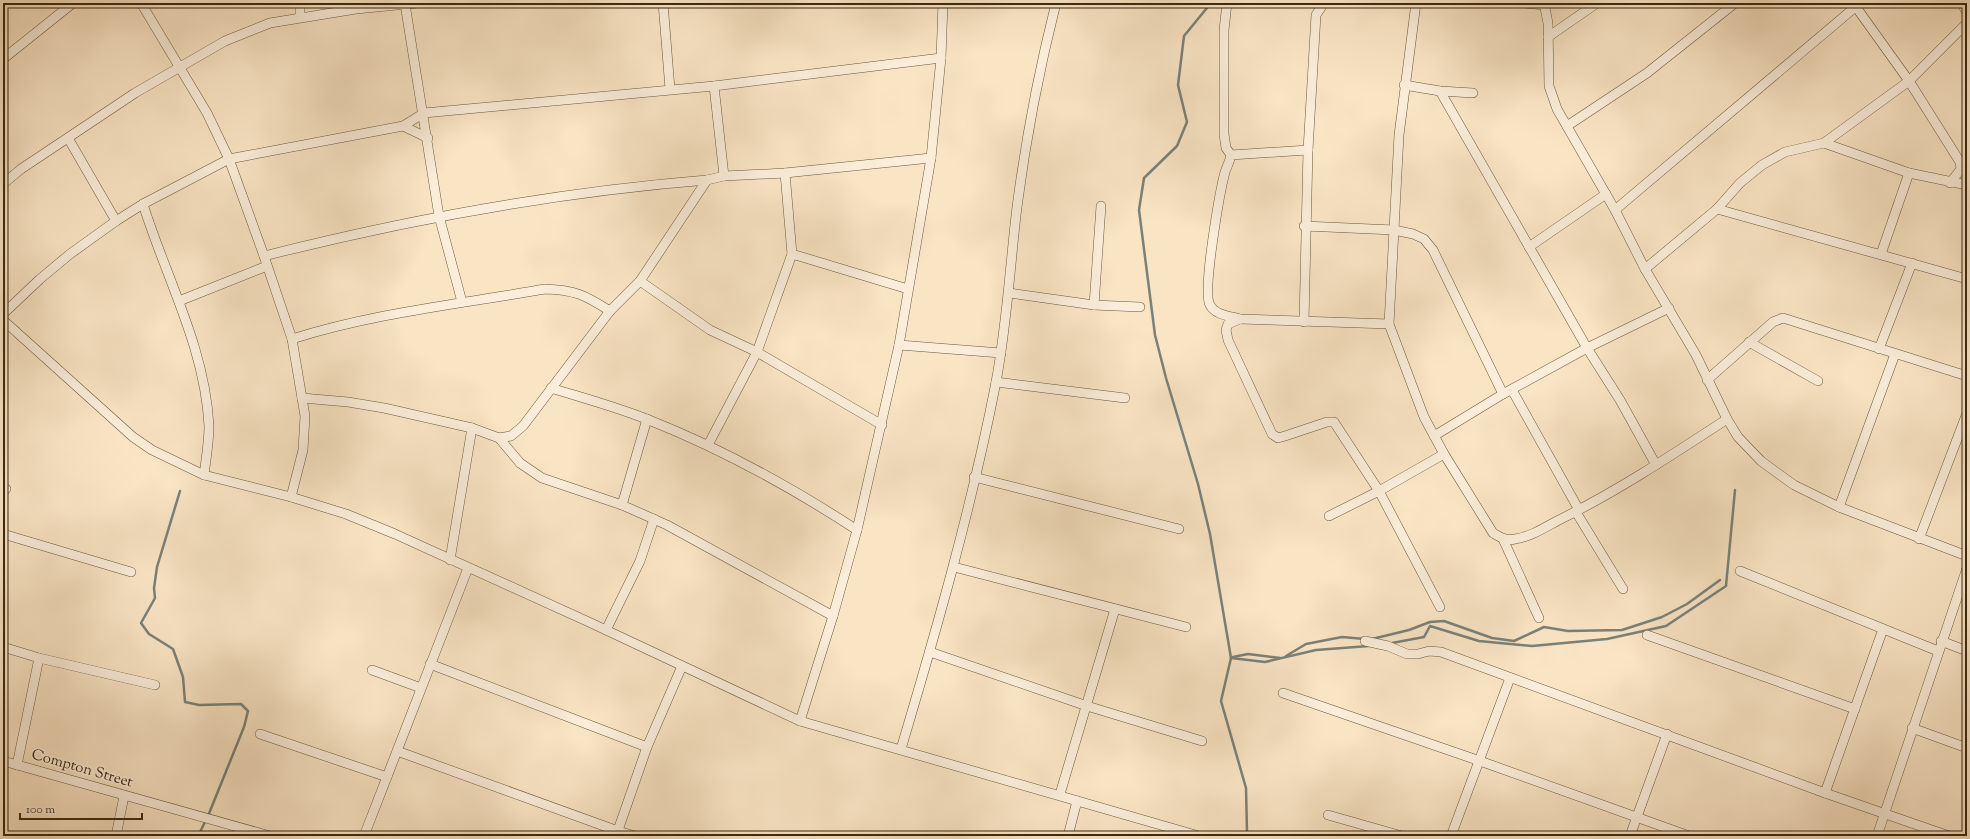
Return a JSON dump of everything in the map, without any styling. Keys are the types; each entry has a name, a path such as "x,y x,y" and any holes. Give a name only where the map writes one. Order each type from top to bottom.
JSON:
{"street":[{"path":"3,59 72,3"},
{"path":"141,3 207,112 229,159 292,340 305,416 303,450 291,497"},
{"path":"300,3 300,18"},
{"path":"3,184 135,93 225,41 270,23 417,3"},
{"path":"663,3 670,89"},
{"path":"800,721 858,530 899,345 931,158 941,58 943,3"},
{"path":"901,750 954,567 996,382 1009,293 1017,209 1025,152 1056,3"},
{"path":"1227,3 1224,30 1224,134 1226,148 1231,155"},
{"path":"1304,322 1304,226 1316,15 1324,3"},
{"path":"1416,3 1404,85 1389,324 1424,417 1444,454 1492,533 1503,539 1515,540 1527,536 1578,511 1656,465 1727,419"},
{"path":"1525,3 1544,4 1548,37 1550,86 1557,109 1615,210 1645,269 1696,355 1707,380 1738,437 1761,461 1794,485 1839,507 1919,539 1967,556"},
{"path":"1548,37 1597,3"},
{"path":"1567,126 1647,73 1735,3"},
{"path":"1961,3 1967,12"},
{"path":"405,4 424,113 439,216 462,302"},
{"path":"1615,210 1858,5 1909,81 1960,162 1961,169 1950,183"},
{"path":"1645,269 1717,209 1740,183 1762,165 1785,152 1824,143 1909,81 1967,23"},
{"path":"3,314 40,279 70,254 116,221 144,204 229,159 403,126 424,113 714,86 941,58"},
{"path":"1404,85 1440,91 1472,93"},
{"path":"714,86 724,176"},
{"path":"1440,91 1587,348 1620,400 1656,465"},
{"path":"403,126 428,138"},
{"path":"68,138 116,221"},
{"path":"1824,143 1909,173 1950,183 1967,185"},
{"path":"1231,155 1308,150"},
{"path":"1231,155 1223,185 1207,294 1210,306 1214,310 1240,319 1389,324"},
{"path":"264,256 339,237 439,216 602,192 708,180 724,176 785,173 931,158"},
{"path":"708,445 757,352 792,254 785,173"},
{"path":"1881,254 1909,173"},
{"path":"499,438 511,436 523,426 610,311 640,281 708,180"},
{"path":"1530,247 1606,194"},
{"path":"144,204 155,242 179,301 200,364 205,388 209,427 204,475"},
{"path":"1094,305 1101,206"},
{"path":"1717,209 1967,279"},
{"path":"1304,226 1394,230 1413,234 1424,240 1433,250 1503,394"},
{"path":"792,254 908,289"},
{"path":"1879,349 1912,263"},
{"path":"179,301 267,266"},
{"path":"640,281 710,330 757,352 882,425"},
{"path":"292,340 339,325 462,302 545,289 567,290 586,296 610,311"},
{"path":"1009,293 1094,305 1140,307"},
{"path":"1434,436 1503,394 1587,348 1669,308"},
{"path":"1707,380 1773,322 1783,318 1967,376"},
{"path":"1240,319 1228,324 1226,330 1228,340 1272,434 1278,438 1327,422 1334,422 1378,491 1440,607"},
{"path":"3,320 133,437 152,450 204,475 291,497 346,514 606,630 800,721 1060,794 1077,801 1199,836"},
{"path":"1749,342 1818,381"},
{"path":"899,345 1001,353"},
{"path":"1839,507 1895,354"},
{"path":"996,382 1125,398"},
{"path":"551,388 647,419 708,445 808,498 858,530"},
{"path":"1512,390 1578,511 1623,589"},
{"path":"302,398 348,402 472,428 499,438 520,463 542,478 622,505 654,519 697,540 833,616"},
{"path":"1919,539 1967,413"},
{"path":"622,505 647,419"},
{"path":"450,560 472,428"},
{"path":"1329,516 1378,491 1444,454"},
{"path":"974,477 1179,529"},
{"path":"606,630 640,561 654,519"},
{"path":"3,534 131,572"},
{"path":"1503,539 1539,618"},
{"path":"954,567 1186,627"},
{"path":"364,836 468,568"},
{"path":"1877,836 1941,641 1967,568"},
{"path":"1740,571 1938,651"},
{"path":"1060,794 1115,609"},
{"path":"1825,793 1883,629"},
{"path":"1648,635 1855,709"},
{"path":"1366,641 1388,646 1407,654 1435,651 1825,793 1948,836"},
{"path":"1941,641 1967,651"},
{"path":"3,647 39,658 155,685"},
{"path":"930,652 1087,706 1202,741"},
{"path":"17,765 39,658"},
{"path":"430,664 647,747"},
{"path":"617,834 647,747 682,666"},
{"path":"372,670 421,688"},
{"path":"1451,836 1510,678"},
{"path":"1283,693 1480,761 1689,836"},
{"path":"1912,728 1967,748"},
{"path":"260,734 387,777"},
{"path":"1630,836 1666,734"},
{"path":"397,751 617,834 636,836"},
{"name":"Compton Street","path":"3,761 218,822 252,834 270,836"},
{"path":"116,836 124,796"},
{"path":"1068,836 1077,801"},
{"path":"1328,815 1402,836"}],"waterway":[{"path":"1211,3 1184,36 1178,85 1187,122 1177,146 1144,178 1139,210 1155,335 1166,378 1198,484 1210,534 1231,658 1221,701 1246,788 1247,832 1245,836"},
{"path":"1392,643 1424,637 1430,626 1479,641 1532,646 1607,639 1666,626 1726,586 1735,490"},
{"path":"180,491 157,567 154,588 155,598 141,623 149,634 173,649 183,677 185,702 199,705 241,704 248,711 244,727 208,816"},
{"path":"1372,639 1409,630 1430,622 1444,621 1492,638 1514,641 1544,627 1568,631 1622,630 1662,617 1687,604 1720,580"},
{"path":"1286,656 1306,644 1342,637 1365,639"},
{"path":"1231,658 1265,662 1316,650 1369,646"},
{"path":"1233,657 1248,654 1280,658"},
{"path":"198,836 206,820"}]}
